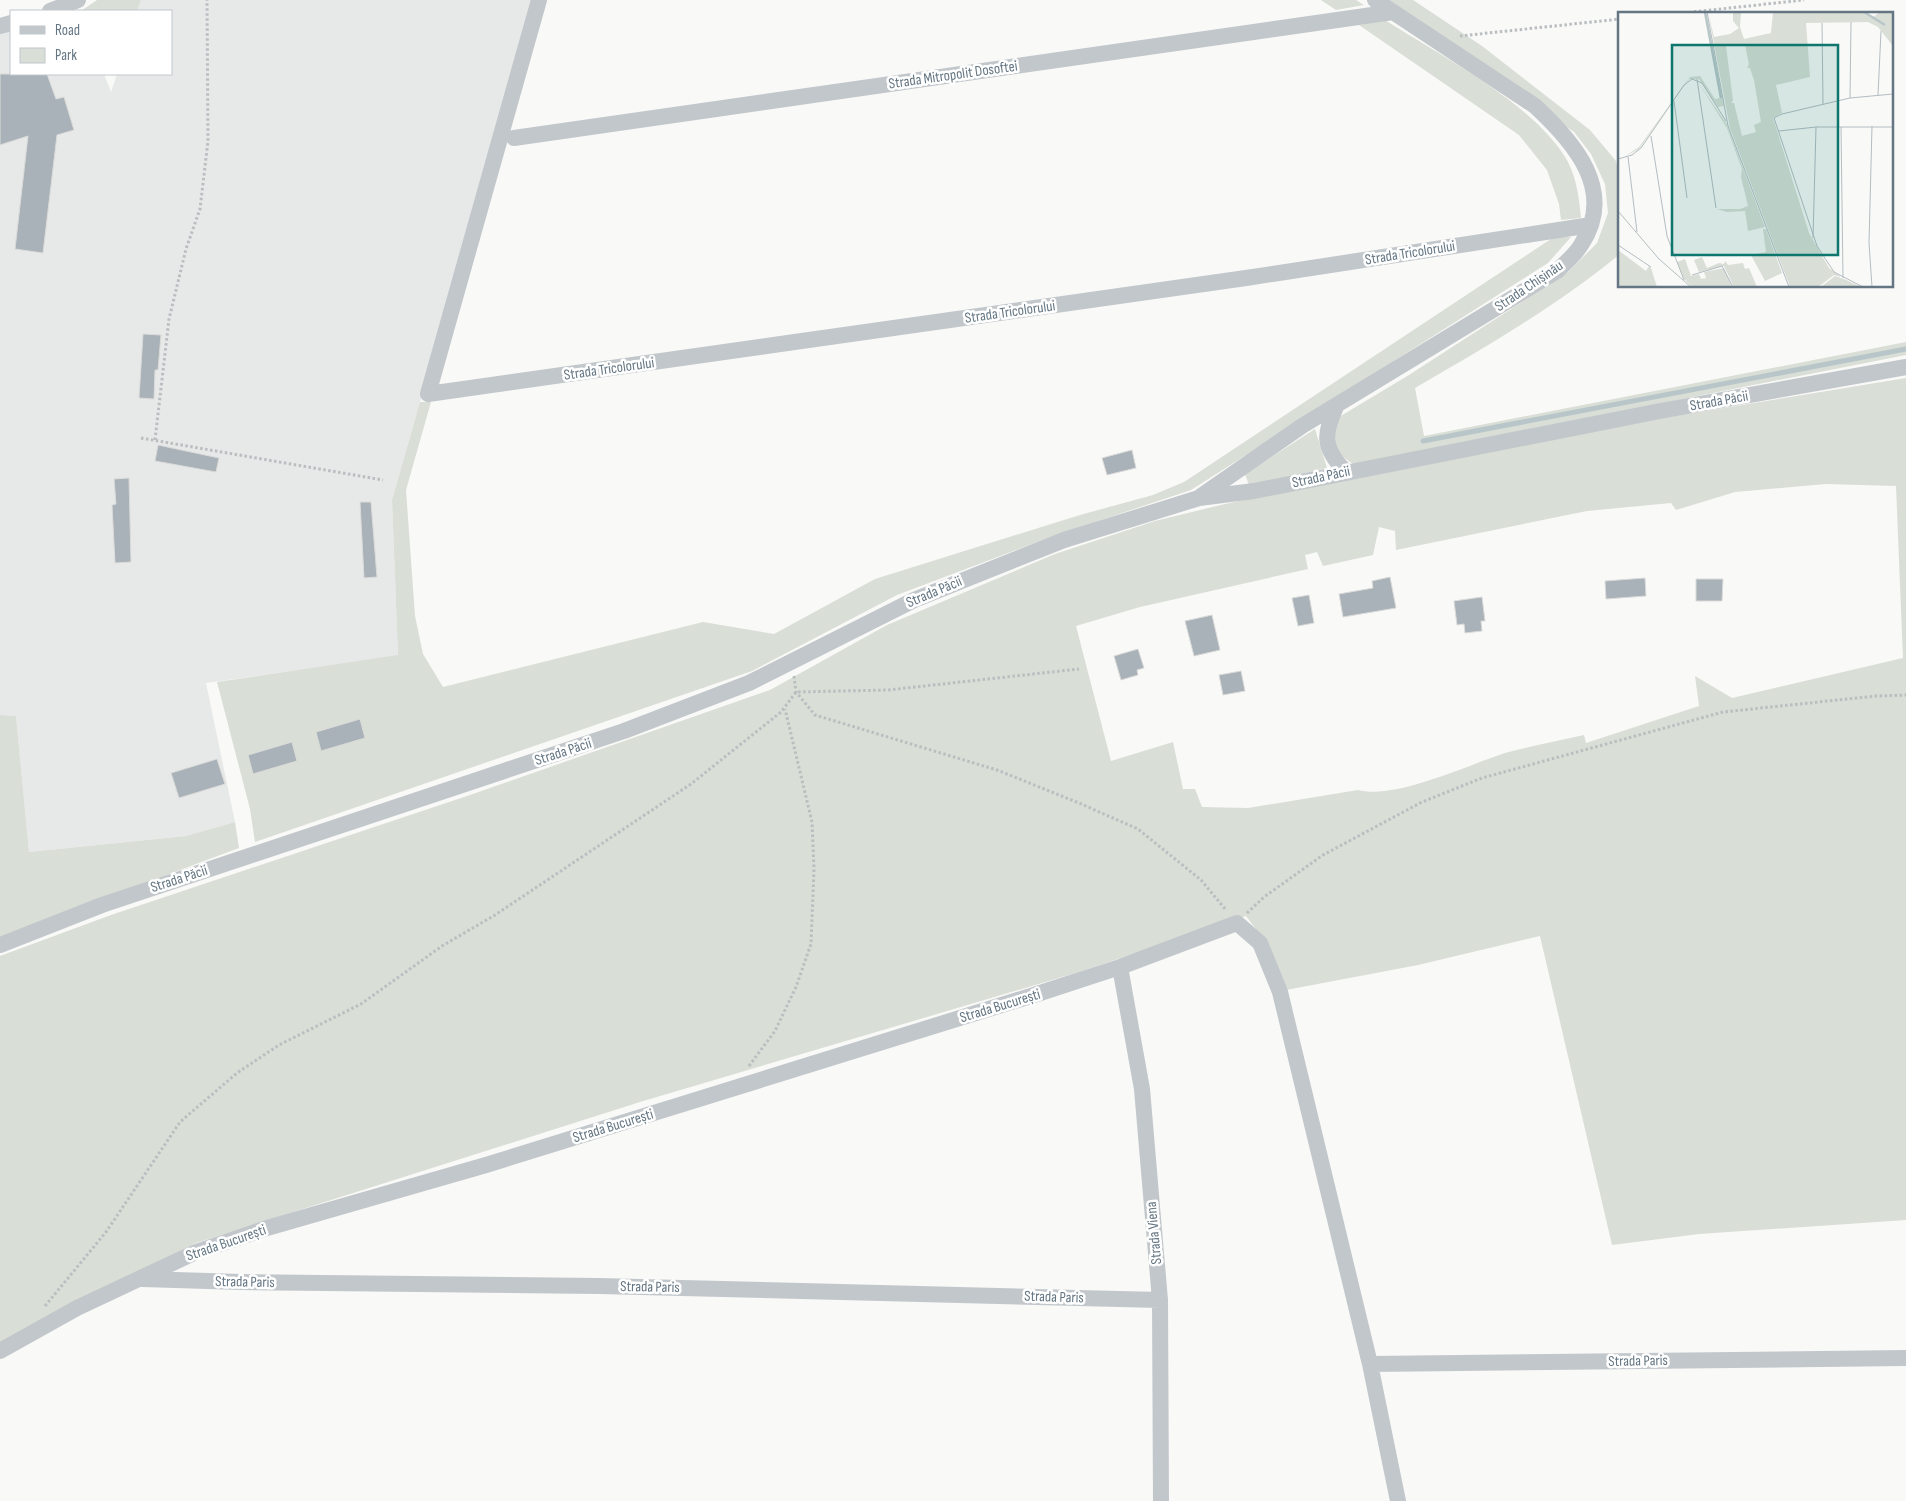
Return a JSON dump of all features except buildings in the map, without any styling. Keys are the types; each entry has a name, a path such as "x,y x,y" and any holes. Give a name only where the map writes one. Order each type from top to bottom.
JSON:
{"street":[{"path":"53,10 78,0"},
{"name":"Strada Tricolorului","path":"539,0 428,394 1227,281 1591,225"},
{"name":"Strada Chișinău","path":"1199,498 1302,426 1557,271 1580,246 1591,225 1594,199 1590,178 1579,154 1558,127 1535,106 1375,0"},
{"name":"Strada Mitropolit Dosoftei","path":"514,138 1393,12"},
{"name":"Strada Păcii","path":"0,945 102,905 624,731 748,683 914,600 994,567 1064,540 1199,498 1254,491 1345,471 1660,411 1906,368"},
{"path":"1336,407 1327,426 1327,445 1334,459 1345,471"},
{"path":"1236,923 1260,943 1280,992 1370,1364 1398,1501"},
{"name":"Strada București","path":"0,1351 77,1308 196,1252 267,1228 486,1165 1120,967 1236,923"},
{"name":"Strada Viena","path":"1120,967 1142,1089 1160,1300 1161,1501"},
{"name":"Strada Paris","path":"139,1278 241,1282 913,1293 1160,1300"},
{"name":"Strada Paris","path":"1370,1364 1906,1358"}],"path":[{"path":"155,440 169,319 186,249 200,209 206,161 208,142 207,0"},
{"path":"1693,12 1804,0"},
{"path":"1434,39 1618,20"},
{"path":"141,438 383,480"},
{"path":"792,660 796,692 815,715 997,770 1138,829 1200,880 1236,923 1264,897 1323,855 1422,802 1482,778 1567,753 1723,712 1876,696 1906,695"},
{"path":"796,692 888,690 1079,669"},
{"path":"41,1313 51,1297 106,1232 180,1122 237,1073 279,1045 361,1004 442,946 494,915 692,784 785,708 796,692"},
{"path":"748,1068 775,1031 796,987 811,944 814,869 812,822 785,708"}],"shaded area":[{"path":"141,0 533,0 532,11 392,500 398,656 206,683 235,822 186,836 29,852 16,716 0,715 0,31 10,29 10,75 104,75 111,92 117,75 172,75 172,10 137,10"}],"green space":[{"path":"97,0 141,0 137,10 82,10"},
{"path":"1321,0 1356,0 1364,5 1336,10"},
{"path":"1383,0 1413,0 1482,46 1590,130 1616,161 1618,170 1618,256 1546,308 1415,388 1424,436 1906,342 1906,355 1353,464 1341,454 1335,444 1334,439 1339,417 1409,375 1568,272 1597,243 1608,213 1605,184 1591,154 1574,132"},
{"path":"1385,20 1485,83 1511,101 1534,121 1553,141 1568,162 1576,182 1581,218 1561,220 1559,204 1547,170 1519,135 1359,25"},
{"path":"1554,237 1571,237 1548,263 1191,490 1053,536 897,595 752,671 255,842 250,809 217,682 398,655 392,500 420,402 431,402 406,490 415,616 423,654 443,687 703,622 774,634 875,579 1080,515 1153,495 1184,482"},
{"path":"1906,378 1906,1220 1699,1234 1612,1245 1540,936 1418,965 1286,990 1268,945 1246,916 1079,972 640,1102 196,1243 49,1315 0,1344 0,956 111,915 470,795 770,690 887,625 1055,554 1155,521 1225,504 1400,468 1669,417","holes":["1826,484 1896,486 1903,658 1732,698 1695,676 1699,706 1586,743 1584,735 1525,748 1505,753 1431,780 1391,790 1373,792 1358,790 1248,808 1202,807 1195,789 1183,789 1173,742 1111,761 1076,626 1140,607 1308,569 1305,555 1317,552 1323,566 1373,555 1379,527 1395,531 1396,550 1587,511 1671,503 1676,510 1735,492"]},
{"path":"1315,429 1327,468 1249,485 1245,474"},
{"path":"0,715 16,716 29,852 186,836 235,822 239,848 0,937"}],"waterway":[{"path":"1423,441 1906,349"}]}
